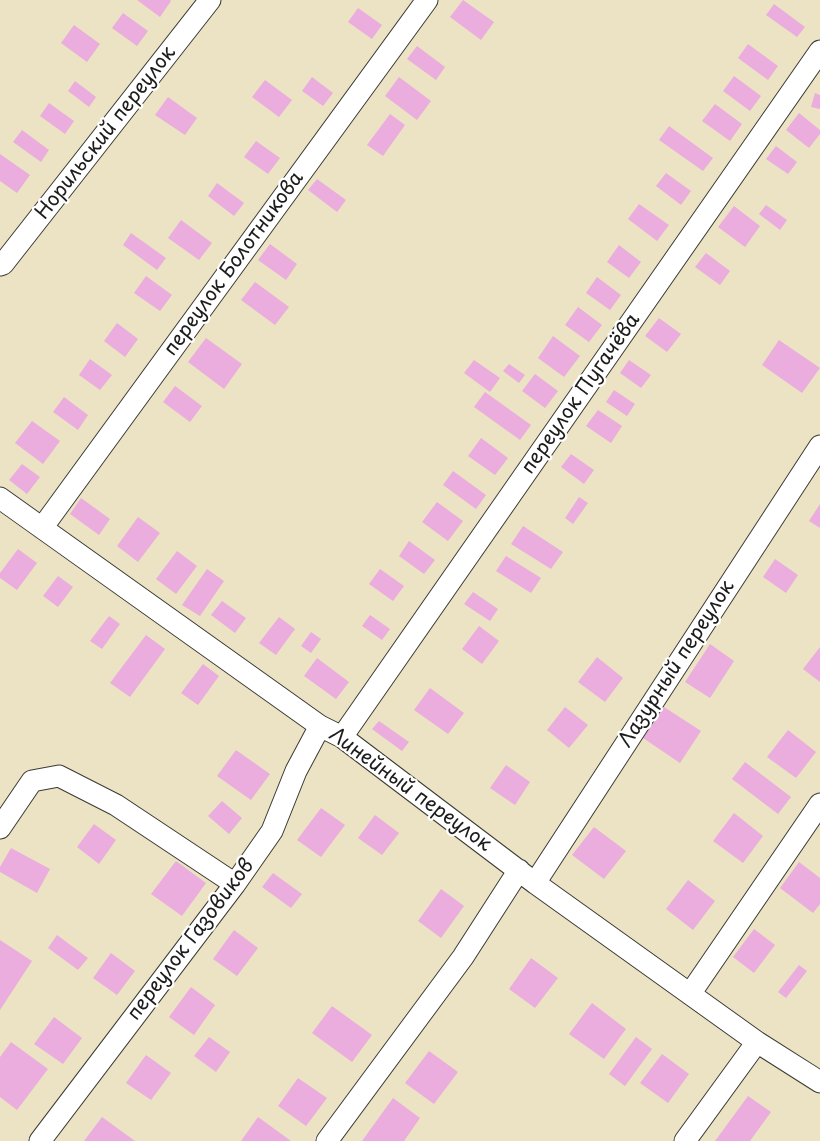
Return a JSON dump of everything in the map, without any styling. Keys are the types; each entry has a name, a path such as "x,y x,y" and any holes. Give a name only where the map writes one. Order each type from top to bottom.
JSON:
{"street":[{"name":"Норильский переулок","path":"0,266 210,0"},
{"name":"переулок Болотникова","path":"42,528 427,0"},
{"name":"переулок Пугачёва","path":"342,737 820,51"},
{"name":"Лазурный переулок","path":"327,1141 463,957 527,877 820,446"},
{"name":"Линейный переулок","path":"0,498 320,726 342,737 527,877 756,1042 820,1082"},
{"name":"переулок Газовиков","path":"40,1141 235,884 272,831 296,771 320,726"},
{"path":"0,828 32,782 59,776 116,805 235,884"},
{"path":"690,994 820,804"},
{"path":"685,1141 756,1042"}],"building":[{"path":"137,0 170,0 171,1 160,17"},
{"path":"463,0 494,22 481,40 450,17"},
{"path":"774,4 805,27 797,37 766,15"},
{"path":"358,8 382,25 372,39 348,22"},
{"path":"123,13 148,31 137,46 112,28"},
{"path":"74,25 100,44 87,62 61,43"},
{"path":"748,44 778,66 768,80 738,58"},
{"path":"417,46 445,67 436,80 407,59"},
{"path":"734,76 761,96 750,111 723,91"},
{"path":"312,77 333,93 323,106 302,91"},
{"path":"399,77 431,101 417,120 385,96"},
{"path":"265,80 292,100 279,117 252,97"},
{"path":"75,81 96,97 89,107 68,91"},
{"path":"815,93 820,95 820,109 811,107"},
{"path":"168,97 197,118 185,135 155,115"},
{"path":"49,103 74,121 65,134 40,116"},
{"path":"715,104 742,124 730,141 702,121"},
{"path":"799,113 820,130 820,134 809,148 786,130"},
{"path":"390,114 405,125 383,156 367,145"},
{"path":"669,126 713,158 703,171 659,140"},
{"path":"22,130 49,150 41,162 13,142"},
{"path":"256,141 280,158 268,174 244,157"},
{"path":"776,146 797,162 788,174 766,159"},
{"path":"0,154 30,175 17,193 0,181"},
{"path":"666,173 691,191 681,205 656,186"},
{"path":"317,179 346,200 337,212 308,190"},
{"path":"217,183 244,203 234,216 208,196"},
{"path":"639,204 669,225 657,241 628,219"},
{"path":"766,205 787,220 780,230 759,214"},
{"path":"734,206 760,226 745,247 718,227"},
{"path":"181,220 212,243 199,260 168,238"},
{"path":"131,233 166,258 157,270 123,245"},
{"path":"270,244 297,264 286,280 258,260"},
{"path":"619,245 641,262 629,278 607,262"},
{"path":"706,253 730,271 720,285 695,267"},
{"path":"146,276 172,295 160,311 134,293"},
{"path":"597,277 621,295 610,310 586,293"},
{"path":"255,282 289,307 275,325 241,300"},
{"path":"578,307 602,325 589,342 565,325"},
{"path":"659,318 681,334 667,352 645,336"},
{"path":"117,323 138,339 125,357 104,341"},
{"path":"553,336 580,356 564,377 538,358"},
{"path":"206,338 242,364 224,389 188,362"},
{"path":"779,340 820,368 802,393 762,365"},
{"path":"90,359 112,375 100,390 79,375"},
{"path":"474,360 500,378 490,392 464,373"},
{"path":"629,360 651,375 641,388 620,373"},
{"path":"509,364 525,375 519,383 503,371"},
{"path":"535,374 558,391 545,408 522,391"},
{"path":"175,386 202,406 190,422 163,402"},
{"path":"614,390 635,404 627,416 606,402"},
{"path":"485,392 531,425 520,440 474,407"},
{"path":"64,397 88,415 78,430 53,412"},
{"path":"598,410 622,426 611,443 586,426"},
{"path":"32,421 60,441 43,464 15,443"},
{"path":"481,438 508,458 495,475 468,456"},
{"path":"571,454 594,470 584,484 561,467"},
{"path":"22,464 40,477 27,494 9,480"},
{"path":"453,471 486,495 476,509 443,485"},
{"path":"579,497 588,503 573,524 565,518"},
{"path":"81,498 110,519 99,535 70,514"},
{"path":"437,502 463,521 448,541 422,522"},
{"path":"820,504 820,528 809,521"},
{"path":"138,517 160,533 138,562 117,546"},
{"path":"523,526 563,552 551,569 511,544"},
{"path":"409,541 435,560 424,574 399,556"},
{"path":"18,549 37,563 17,590 0,578 0,573"},
{"path":"177,551 197,566 176,594 156,579"},
{"path":"506,556 541,578 531,593 496,571"},
{"path":"775,559 798,575 786,593 763,577"},
{"path":"207,569 224,581 200,616 182,605"},
{"path":"380,569 404,586 393,601 369,584"},
{"path":"58,576 73,587 58,607 43,596"},
{"path":"473,592 498,609 490,621 464,604"},
{"path":"222,601 246,618 235,633 211,615"},
{"path":"370,615 390,629 382,640 362,626"},
{"path":"109,616 120,624 102,649 90,641"},
{"path":"279,617 295,629 276,655 259,643"},
{"path":"479,626 499,641 482,664 462,649"},
{"path":"311,632 321,639 311,653 301,646"},
{"path":"146,635 165,649 130,697 110,683"},
{"path":"710,644 734,661 710,698 685,682"},
{"path":"820,647 820,682 803,669"},
{"path":"597,657 623,678 605,702 578,682"},
{"path":"317,658 349,682 336,699 304,676"},
{"path":"203,664 219,676 198,705 181,693"},
{"path":"430,688 464,713 448,734 414,710"},
{"path":"565,707 588,725 569,748 547,730"},
{"path":"664,707 701,731 680,763 643,738"},
{"path":"379,721 409,742 402,751 372,729"},
{"path":"788,730 816,752 796,778 767,757"},
{"path":"236,750 270,774 251,800 217,776"},
{"path":"745,762 791,797 778,814 732,779"},
{"path":"506,765 530,782 515,805 490,788"},
{"path":"222,801 242,818 229,834 208,816"},
{"path":"321,808 345,825 321,857 297,840"},
{"path":"734,813 763,836 743,863 713,841"},
{"path":"375,815 399,833 382,855 358,838"},
{"path":"94,824 116,840 99,864 77,847"},
{"path":"594,827 626,851 604,879 572,855"},
{"path":"11,848 50,869 37,893 0,872 0,867"},
{"path":"176,861 206,883 182,916 151,894"},
{"path":"799,862 820,878 820,904 813,913 780,888"},
{"path":"273,873 302,894 291,908 262,887"},
{"path":"688,880 715,901 693,930 666,909"},
{"path":"441,889 464,906 441,938 418,921"},
{"path":"754,929 775,945 754,973 733,957"},
{"path":"234,930 258,948 237,976 213,959"},
{"path":"57,935 88,958 78,970 48,948"},
{"path":"0,940 32,961 0,1010"},
{"path":"111,953 135,971 117,995 93,978"},
{"path":"531,958 558,978 535,1008 509,989"},
{"path":"799,965 807,971 786,998 778,992"},
{"path":"191,987 215,1005 194,1035 169,1017"},
{"path":"592,1003 626,1029 604,1059 569,1034"},
{"path":"332,1006 372,1035 352,1062 312,1033"},
{"path":"54,1017 82,1038 63,1064 34,1044"},
{"path":"209,1037 230,1052 216,1072 194,1056"},
{"path":"636,1037 652,1049 625,1086 609,1074"},
{"path":"11,1042 48,1069 17,1110 0,1097 0,1057"},
{"path":"429,1051 458,1072 434,1104 405,1083"},
{"path":"662,1054 689,1074 668,1103 640,1083"},
{"path":"146,1055 171,1073 151,1100 126,1083"},
{"path":"298,1078 327,1098 306,1126 278,1106"},
{"path":"748,1096 771,1112 750,1141 715,1141"},
{"path":"393,1098 420,1118 404,1141 362,1141"},
{"path":"102,1117 135,1141 84,1141"},
{"path":"258,1117 291,1141 241,1141"}]}
